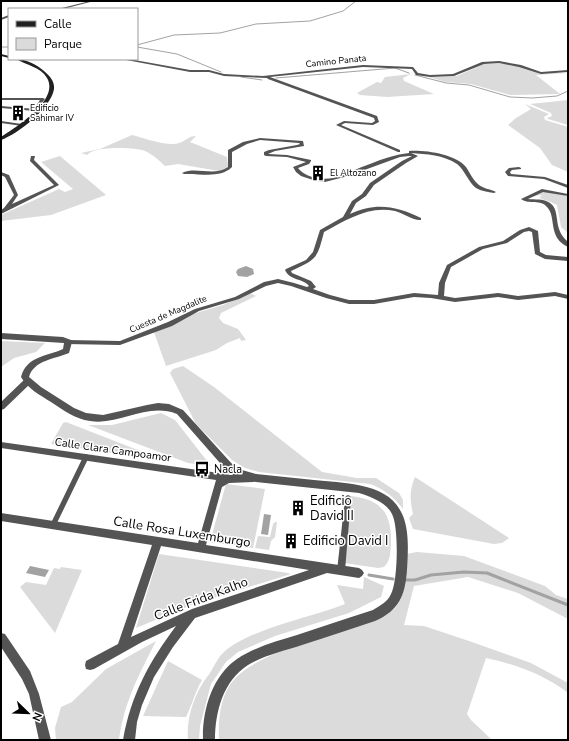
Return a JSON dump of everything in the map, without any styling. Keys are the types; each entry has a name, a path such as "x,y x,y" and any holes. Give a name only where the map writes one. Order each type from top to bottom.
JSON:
{"main road":[{"path":"1,139 22,125 38,110 51,93 52,84 41,70 20,60"}],"street":[{"path":"63,8 93,1"},
{"name":"Camino Panata","path":"129,60 190,71 209,71 224,75 263,77 363,66 413,68 417,74 425,76 454,75 483,63 499,62 520,66 541,73 568,71"},
{"path":"263,77 293,86 376,117 377,122 373,124 344,122 338,125 402,152 414,154 416,156 404,162 372,184 364,195 354,202 345,218"},
{"path":"1,99 43,99 38,110 1,108"},
{"path":"1,122 22,125"},
{"path":"184,173 193,171 220,172 227,170 230,166 230,151 246,143 260,139 301,142 302,145 297,147 270,151 266,153 266,155 286,156 309,161 307,164 295,167 301,174 325,181 365,169 402,152 433,149"},
{"path":"402,152 447,156 464,168 476,186 482,190 494,192"},
{"path":"3,210 57,185 32,160 34,157"},
{"path":"519,168 511,169 507,172 510,175 545,178 568,187"},
{"path":"1,173 7,176 16,192 14,198 3,210"},
{"path":"568,195 542,190 524,199 528,202 543,200 551,202 556,207 560,237 568,244"},
{"path":"308,289 313,286 309,282 290,274 288,270 308,261 316,252 322,231 359,211 385,207 397,209 419,219"},
{"path":"441,297 442,283 449,266 481,248 505,242 522,231 529,229 535,231 537,253 545,257 568,259"},
{"name":"Cuesta de Magdalite","path":"68,342 120,343 170,324 197,310 237,298 264,284 278,281 349,302 374,302 414,295 441,297 455,300 498,296 518,298 556,294 568,297"},
{"path":"1,336 62,340 68,342 66,351 29,366 25,377 28,381 70,410 81,415 92,418 104,418 154,406 173,408 180,412 220,459 240,474 256,478 359,489 371,492 392,506 397,514 401,528 400,582 397,595 389,607 375,615 265,651 249,658 233,670 221,686 212,708 209,740"},
{"path":"1,407 28,381"},
{"name":"Calle Clara Campoamor","path":"1,445 211,475 220,481"},
{"path":"53,525 86,457"},
{"path":"211,475 220,472 223,469 220,459"},
{"path":"201,547 220,481 230,468"},
{"path":"220,481 228,479 256,478"},
{"path":"341,571 348,498"},
{"name":"Calle Rosa Luxemburgo","path":"1,517 158,542 201,547 359,573"},
{"path":"122,647 158,542"},
{"name":"Calle Frida Kalho","path":"90,665 122,647 192,614 327,568"},
{"path":"129,740 131,719 142,690 156,662 192,614"},
{"path":"1,638 26,675 34,694 45,740"}],"green space":[{"path":"499,63 519,66 540,73 568,73 536,75 560,94 510,95 471,84 445,82 429,77 457,76 484,64"},
{"path":"411,74 403,78 404,81 434,94 387,97 360,95 357,93 377,82 381,83 385,77"},
{"path":"568,100 568,125 548,119 547,118 552,116 551,113 530,104"},
{"path":"525,104 549,114 544,117 545,120 568,127 568,172 552,165 540,148 508,125 531,109"},
{"path":"132,135 169,144 179,143 196,136 190,142 227,157 228,166 226,169 219,171 178,164 165,166 148,152 133,149 115,148 98,150 87,155 81,153 100,149"},
{"path":"60,156 106,195 51,215 1,221 1,215 59,189 65,192 73,189 41,162"},
{"path":"544,191 568,196 568,233 561,227 557,205 539,197 542,196 540,195 527,198"},
{"path":"250,293 256,296 221,313 219,318 223,323 238,329 246,340 241,341 240,338 227,343 216,350 166,366 154,332 189,315 223,305"},
{"path":"1,341 45,343 36,352 14,358 1,367"},
{"path":"183,366 214,387 322,472 357,478 376,478 399,493 403,500 403,509 389,494 370,484 259,472 245,468 232,460 196,424 170,373 173,369"},
{"path":"161,413 175,420 211,466 188,463 88,425 112,425"},
{"path":"66,422 148,454 149,456 147,458 51,444 63,423"},
{"path":"415,477 509,538 502,543 494,544 413,529 409,518 413,514 411,496"},
{"path":"226,484 265,489 253,548 210,542"},
{"path":"350,496 370,500 377,504 387,516 391,533 391,544 389,559 384,567 378,568 344,563"},
{"path":"277,522 275,537 271,541 269,550 255,548 258,536 270,537 273,524"},
{"path":"417,552 464,556 545,586 556,595 568,599 568,619 518,593 468,577 414,586 404,625 424,626 531,663 568,683 568,693 550,681 529,671 508,663 486,658 467,714 471,720 492,740 219,740 222,702 232,682 242,672 255,663 288,648 339,632 390,612 398,604 404,590 406,554"},
{"path":"159,554 291,574 194,604 136,628"},
{"path":"61,567 82,570 55,633 20,587 26,582 46,585 54,568 60,569"},
{"path":"364,577 384,586 381,597 349,613 275,636 238,652 226,662 211,684 200,726 199,740 188,740 188,724 198,691 224,652 234,644 248,637 345,604 337,585 363,589"},
{"path":"156,641 128,701 119,740 56,740 55,728 61,707 72,702 106,669"},
{"path":"168,661 202,680 186,717 143,716"}],"shaded area":[{"path":"246,266 253,269 254,274 247,277 238,276 236,272 238,269"},
{"path":"264,514 271,515 268,535 261,534"},
{"path":"30,566 49,570 45,577 26,573"}],"waterway":[{"path":"138,45 174,35 220,33 256,24 310,21 343,11 356,1"},
{"path":"1,47 8,47"},
{"path":"138,47 177,54 221,72"},
{"path":"276,78 395,68 409,73"},
{"path":"415,75 446,83 469,85 510,97 532,98 557,96 568,91"},
{"path":"241,77 262,80"},
{"path":"406,580 415,580 431,575 464,572 487,573 568,605"},
{"path":"369,575 393,579"}],"place":[{"name":"Edificio Sahimar IV","path":"18,113"},
{"name":"El Altozano","path":"318,173"},
{"name":"Nacla","path":"202,469"},
{"name":"Edificio David II","path":"298,508"},
{"name":"Edificio David I","path":"291,541"}]}
